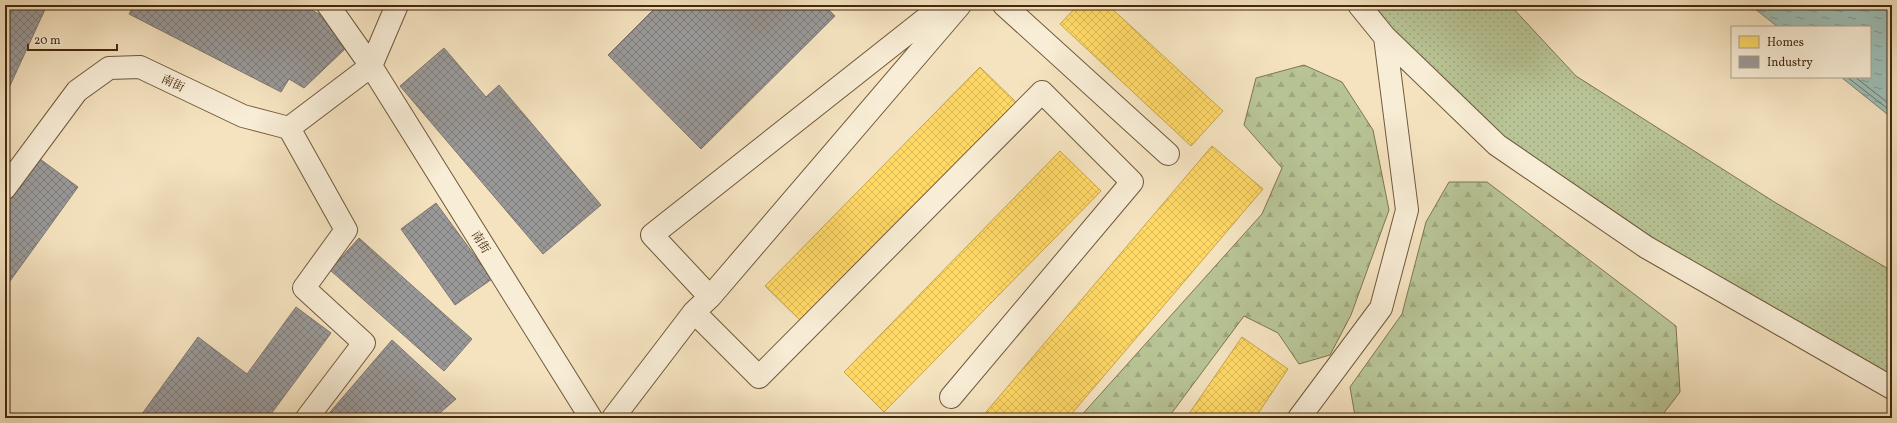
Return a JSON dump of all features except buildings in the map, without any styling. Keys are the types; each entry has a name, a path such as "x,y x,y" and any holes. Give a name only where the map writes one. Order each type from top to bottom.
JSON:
{"street":[{"name":"南街","path":"328,5 371,66 592,418"},
{"path":"307,418 364,343 304,288 346,230 289,128 371,66 397,5"},
{"path":"710,297 652,234 944,5"},
{"path":"613,418 694,312 710,297 960,5"},
{"path":"1004,5 1168,154"},
{"path":"1359,5 1385,37 1504,149 1646,247 1892,388"},
{"path":"1299,418 1381,308 1407,210 1385,37"},
{"name":"南街","path":"5,188 77,91 109,68 140,67 243,116 289,128"},
{"path":"694,312 759,377 1042,92 1132,182 950,397"}],"green space":[{"path":"1359,5 1510,5 1576,76 1776,203 1892,271 1892,388 1497,145"},
{"path":"1304,65 1342,82 1373,130 1389,210 1351,315 1330,355 1299,364 1278,333 1244,316 1168,418 1079,418 1262,214 1282,168 1244,125 1256,78"},
{"path":"1449,182 1487,182 1676,326 1680,392 1660,418 1358,418 1355,416 1350,387 1402,314 1426,222"}],"water":[{"path":"1750,5 1892,5 1892,118 1842,78 1871,78 1871,26 1777,26"}]}
